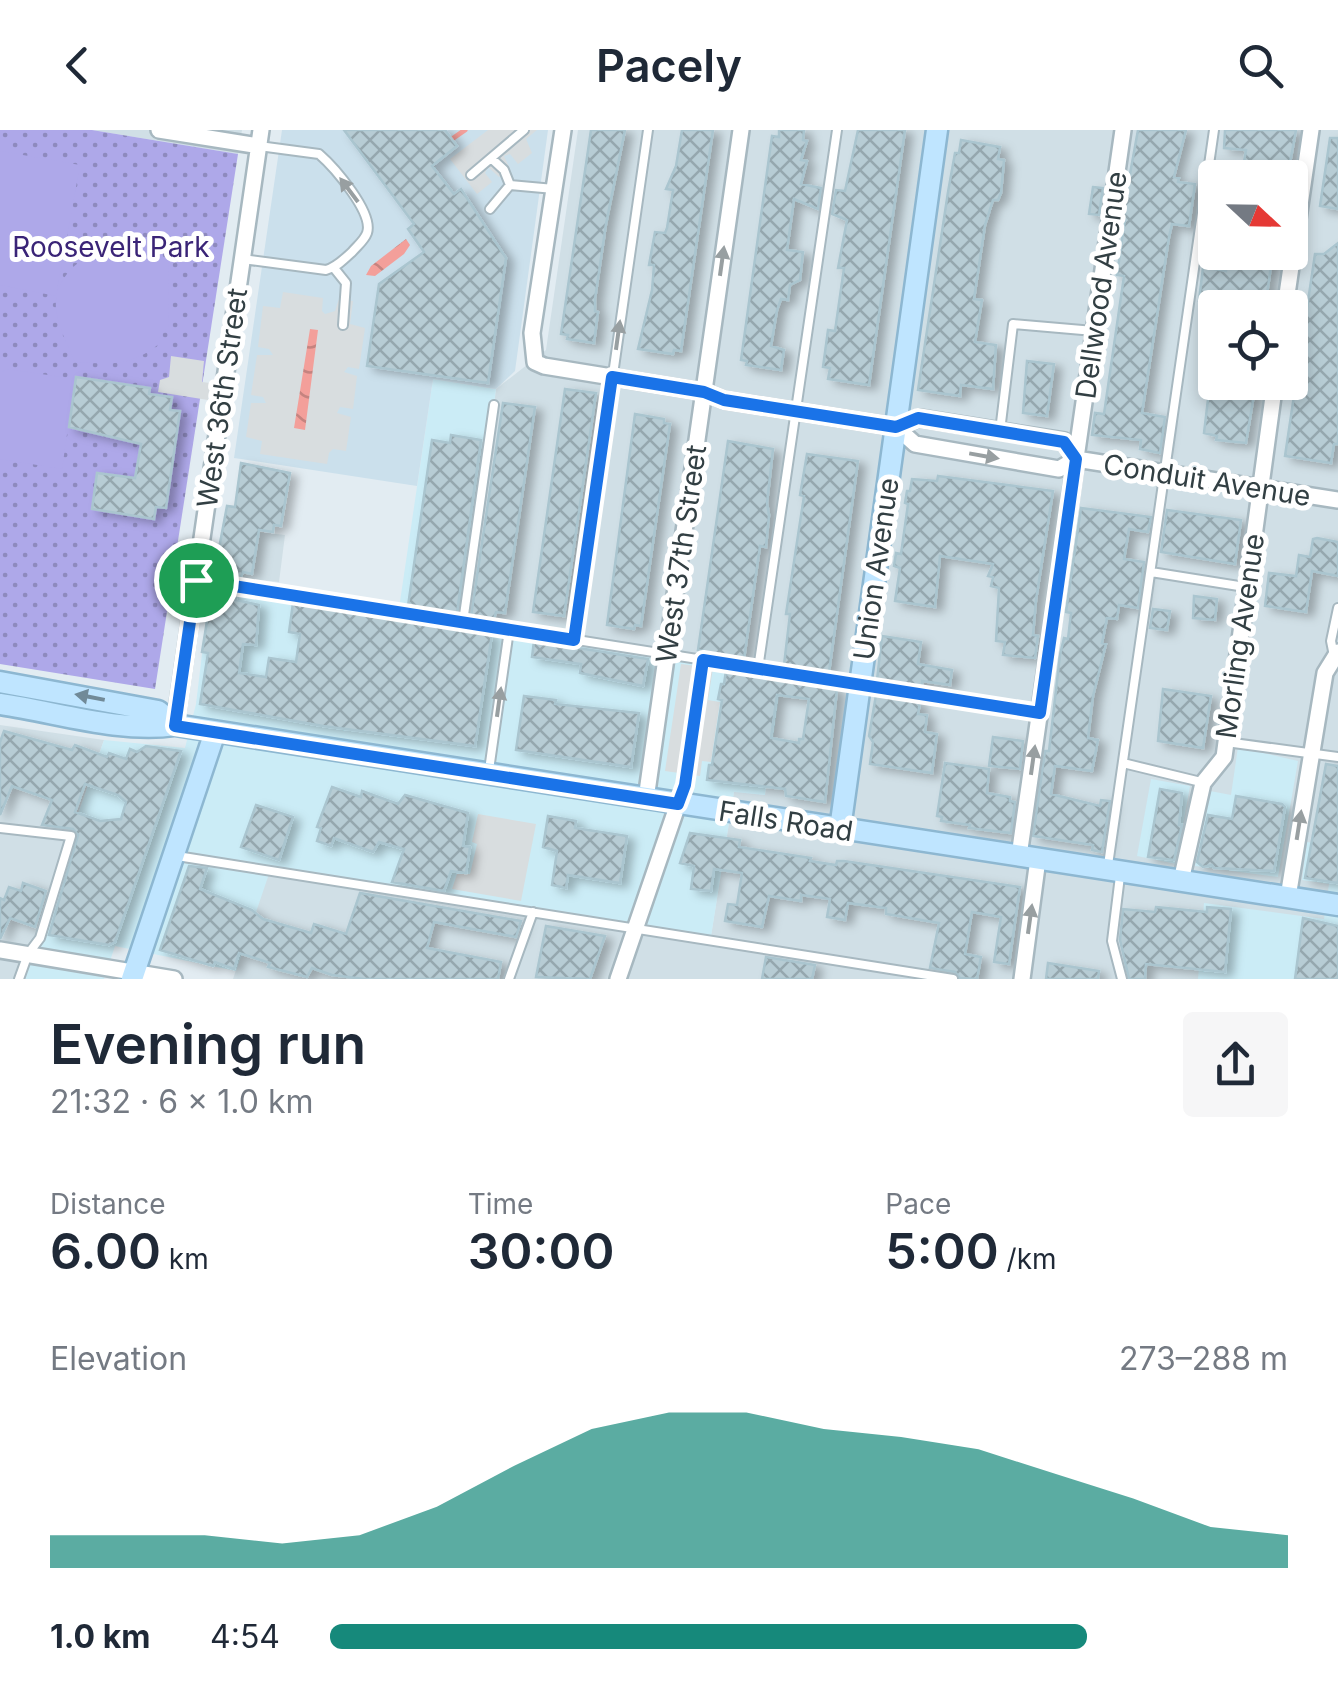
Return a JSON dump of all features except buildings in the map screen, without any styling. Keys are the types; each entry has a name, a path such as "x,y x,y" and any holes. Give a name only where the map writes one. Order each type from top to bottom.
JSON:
{"main road":[{"name":"Union Avenue","path":"840,829 937,130"},
{"name":"Falls Road","path":"0,682 158,711 175,726"},
{"name":"Falls Road","path":"0,704 106,722 215,732 1338,905"},
{"path":"133,976 215,732"}],"street":[{"path":"159,130 260,138"},
{"path":"554,189 564,130"},
{"name":"West 37th Street","path":"646,799 741,130"},
{"name":"Dellwood Avenue","path":"1022,979 1040,713 1124,130"},
{"path":"1288,290 1311,130"},
{"name":"West 36th Street","path":"175,726 260,138"},
{"name":"Conduit Avenue","path":"554,189 532,333 535,362 704,392 724,400 896,427 918,418 1064,442 1076,459"},
{"name":"Morling Avenue","path":"1182,881 1204,782 1224,757 1272,400"},
{"name":"Conduit Avenue","path":"896,427 915,444 1059,469 1076,459 1338,500"},
{"path":"1288,897 1310,753 1326,673 1336,654"},
{"path":"618,979 678,804"},
{"path":"0,950 133,976 174,979"}],"lane":[{"path":"471,175 524,130"},
{"path":"574,640 648,130"},
{"path":"758,668 837,130"},
{"path":"1122,979 1112,940 1123,763 1214,130"},
{"path":"242,259 326,270 334,268 361,244 368,232 364,209 318,154 260,138"},
{"path":"491,158 504,170 510,185"},
{"path":"510,185 554,189"},
{"path":"490,209 510,185"},
{"path":"334,268 346,283 343,325"},
{"path":"1000,431 1013,324 1094,332"},
{"path":"463,622 494,405"},
{"path":"1151,572 1246,587"},
{"path":"196,580 1040,713"},
{"path":"1336,654 1331,641 1338,608"},
{"path":"488,774 509,630"},
{"path":"678,804 685,785 703,660"},
{"path":"1226,742 1338,757"},
{"path":"1123,763 1204,782"},
{"path":"0,828 71,836 40,938 28,954 19,979"},
{"path":"173,855 953,979"},
{"path":"509,979 533,912"}],"shaded area":[{"path":"92,130 242,130 238,154"},
{"path":"282,130 548,130 515,371 496,389 433,379 417,486 234,458"},
{"path":"488,130 537,130 526,139 532,153 518,164 510,154 504,156 510,169 499,177 488,167 485,173 492,182 477,194 450,159"},
{"path":"578,130 1338,130 1338,979 233,979 269,871 710,942 734,791 765,795 783,668 575,640 466,616 496,389 546,350"},
{"path":"283,292 323,298 325,314 335,311 339,299 353,301 350,324 365,328 359,369 348,367 344,372 357,376 353,409 340,407 337,413 351,417 346,451 333,449 327,464 260,454 262,441 246,437 251,403 266,403 263,397 251,395 257,355 273,355 269,349 258,347 263,306 280,308"},
{"path":"171,356 204,361 202,382 210,383 208,400 158,392 160,380 169,377"},
{"path":"433,379 496,389 467,616 575,640 783,668 765,795 734,792 710,943 270,871 236,971 115,946 104,979 20,979 104,740 185,748 196,704 210,587 398,615"},
{"path":"224,528 285,535 279,582 218,575"},
{"path":"681,664 713,668 708,700 720,702 711,762 702,761 700,776 665,771"},
{"path":"0,725 104,740 20,979 0,979"},
{"path":"1238,747 1298,761 1278,877 1195,866 1210,791 1231,795"},
{"path":"1151,779 1190,786 1176,864 1137,856"},
{"path":"478,814 536,824 521,901 452,889 457,874 470,874"},
{"path":"1307,842 1338,846 1338,979 1198,979 1204,903 1324,919 1329,884 1302,880"}],"green space":[{"name":"Roosevelt Park","path":"0,130 92,130 238,154 155,689 0,664"},
{"path":"0,151 80,165 56,296 0,285"},
{"path":"124,243 169,261 168,327 159,344 139,357 110,363 75,362 57,316 61,283 88,256"},
{"path":"7,369 75,379 62,469 0,459 0,373"}],"water":[{"path":"406,239 410,245 404,254 375,276 366,275 371,266"},
{"path":"310,329 318,330 305,430 294,428"}],"waterway":[{"path":"452,139 465,130"}],"route":[{"path":"612,377 704,392 724,400 896,427 918,418 1064,442 1076,459 1040,713 703,660 685,785 678,804 175,726 196,580 574,640 612,377"}]}
